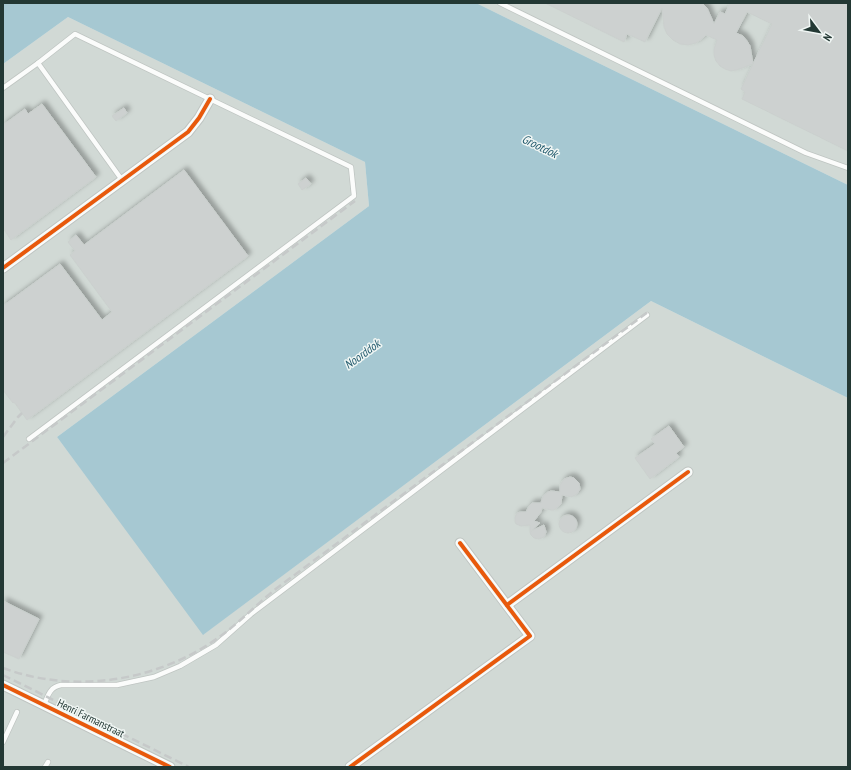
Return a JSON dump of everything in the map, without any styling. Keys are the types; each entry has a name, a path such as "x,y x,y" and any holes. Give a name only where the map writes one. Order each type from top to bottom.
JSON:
{"street":[{"path":"3,268 188,132 199,118 210,99"},
{"path":"507,605 688,472"},
{"path":"350,767 530,636 460,543"},
{"name":"Henri Farmanstraat","path":"3,685 170,767"}],"lane":[{"path":"500,3 806,153 848,168"},
{"path":"3,88 75,34 351,167 354,196 30,438"},
{"path":"38,63 122,180"},
{"path":"44,705 51,690 55,686 117,685 154,677 180,666 216,645 252,614 647,315"},
{"path":"3,742 17,712"},
{"path":"45,767 48,762"}],"shaded area":[{"path":"476,3 848,3 848,185"},
{"path":"68,17 365,162 369,206 57,437 204,634 651,301 848,398 848,767 3,767 3,64"}],"water":[{"path":"3,3 476,3 848,185 848,398 651,301 203,635 57,437 369,206 365,162 68,17 3,64"}],"building":[{"path":"545,3 702,3 707,8 714,24 720,12 725,14 730,3 848,3 848,151 742,99 745,92 741,89 753,64 731,71 720,66 714,55 717,40 706,35 696,43 688,45 680,44 673,40 667,34 664,27 662,8 645,42 627,34 624,42","holes":["747,12 772,24 753,64 750,46 743,36 736,33"]},
{"path":"42,104 96,177 11,240 3,228 3,125 25,109 28,114"},
{"path":"124,108 127,113 116,121 112,116"},
{"path":"184,170 248,256 27,420 3,390 3,306 60,264 102,320 112,312 70,255 75,251 68,242 76,235 84,245"},
{"path":"306,178 311,184 302,190 298,184"},
{"path":"669,426 684,447 676,453 679,457 650,479 635,458 655,444 651,439"},
{"path":"570,477 574,478 579,483 580,489 577,494 572,497 562,495 561,504 559,506 554,510 542,508 541,512 534,521 540,523 531,531 544,525 546,532 544,537 539,539 534,538 530,532 530,525 521,526 516,524 515,517 517,513 526,512 532,503 541,503 543,496 548,492 560,492 560,485 564,479"},
{"path":"568,515 574,518 577,524 574,530 568,533 562,530 559,524 562,518"},
{"path":"3,601 39,619 19,659 3,652"}],"railway":[{"path":"3,463 355,201"},
{"path":"3,668 31,676 59,681 88,682 117,679 145,673 198,651 229,630 277,588 648,312"},
{"path":"3,437 22,413"},
{"path":"3,675 189,767"}],"cycle path":[{"path":"3,268 188,132 199,118 210,99"},
{"path":"507,605 688,472"},
{"path":"350,767 530,636 460,543"},
{"path":"3,685 170,767"}],"water label":[{"name":"Grootdok","path":"540,146"},
{"name":"Noorddok","path":"362,354"}]}
